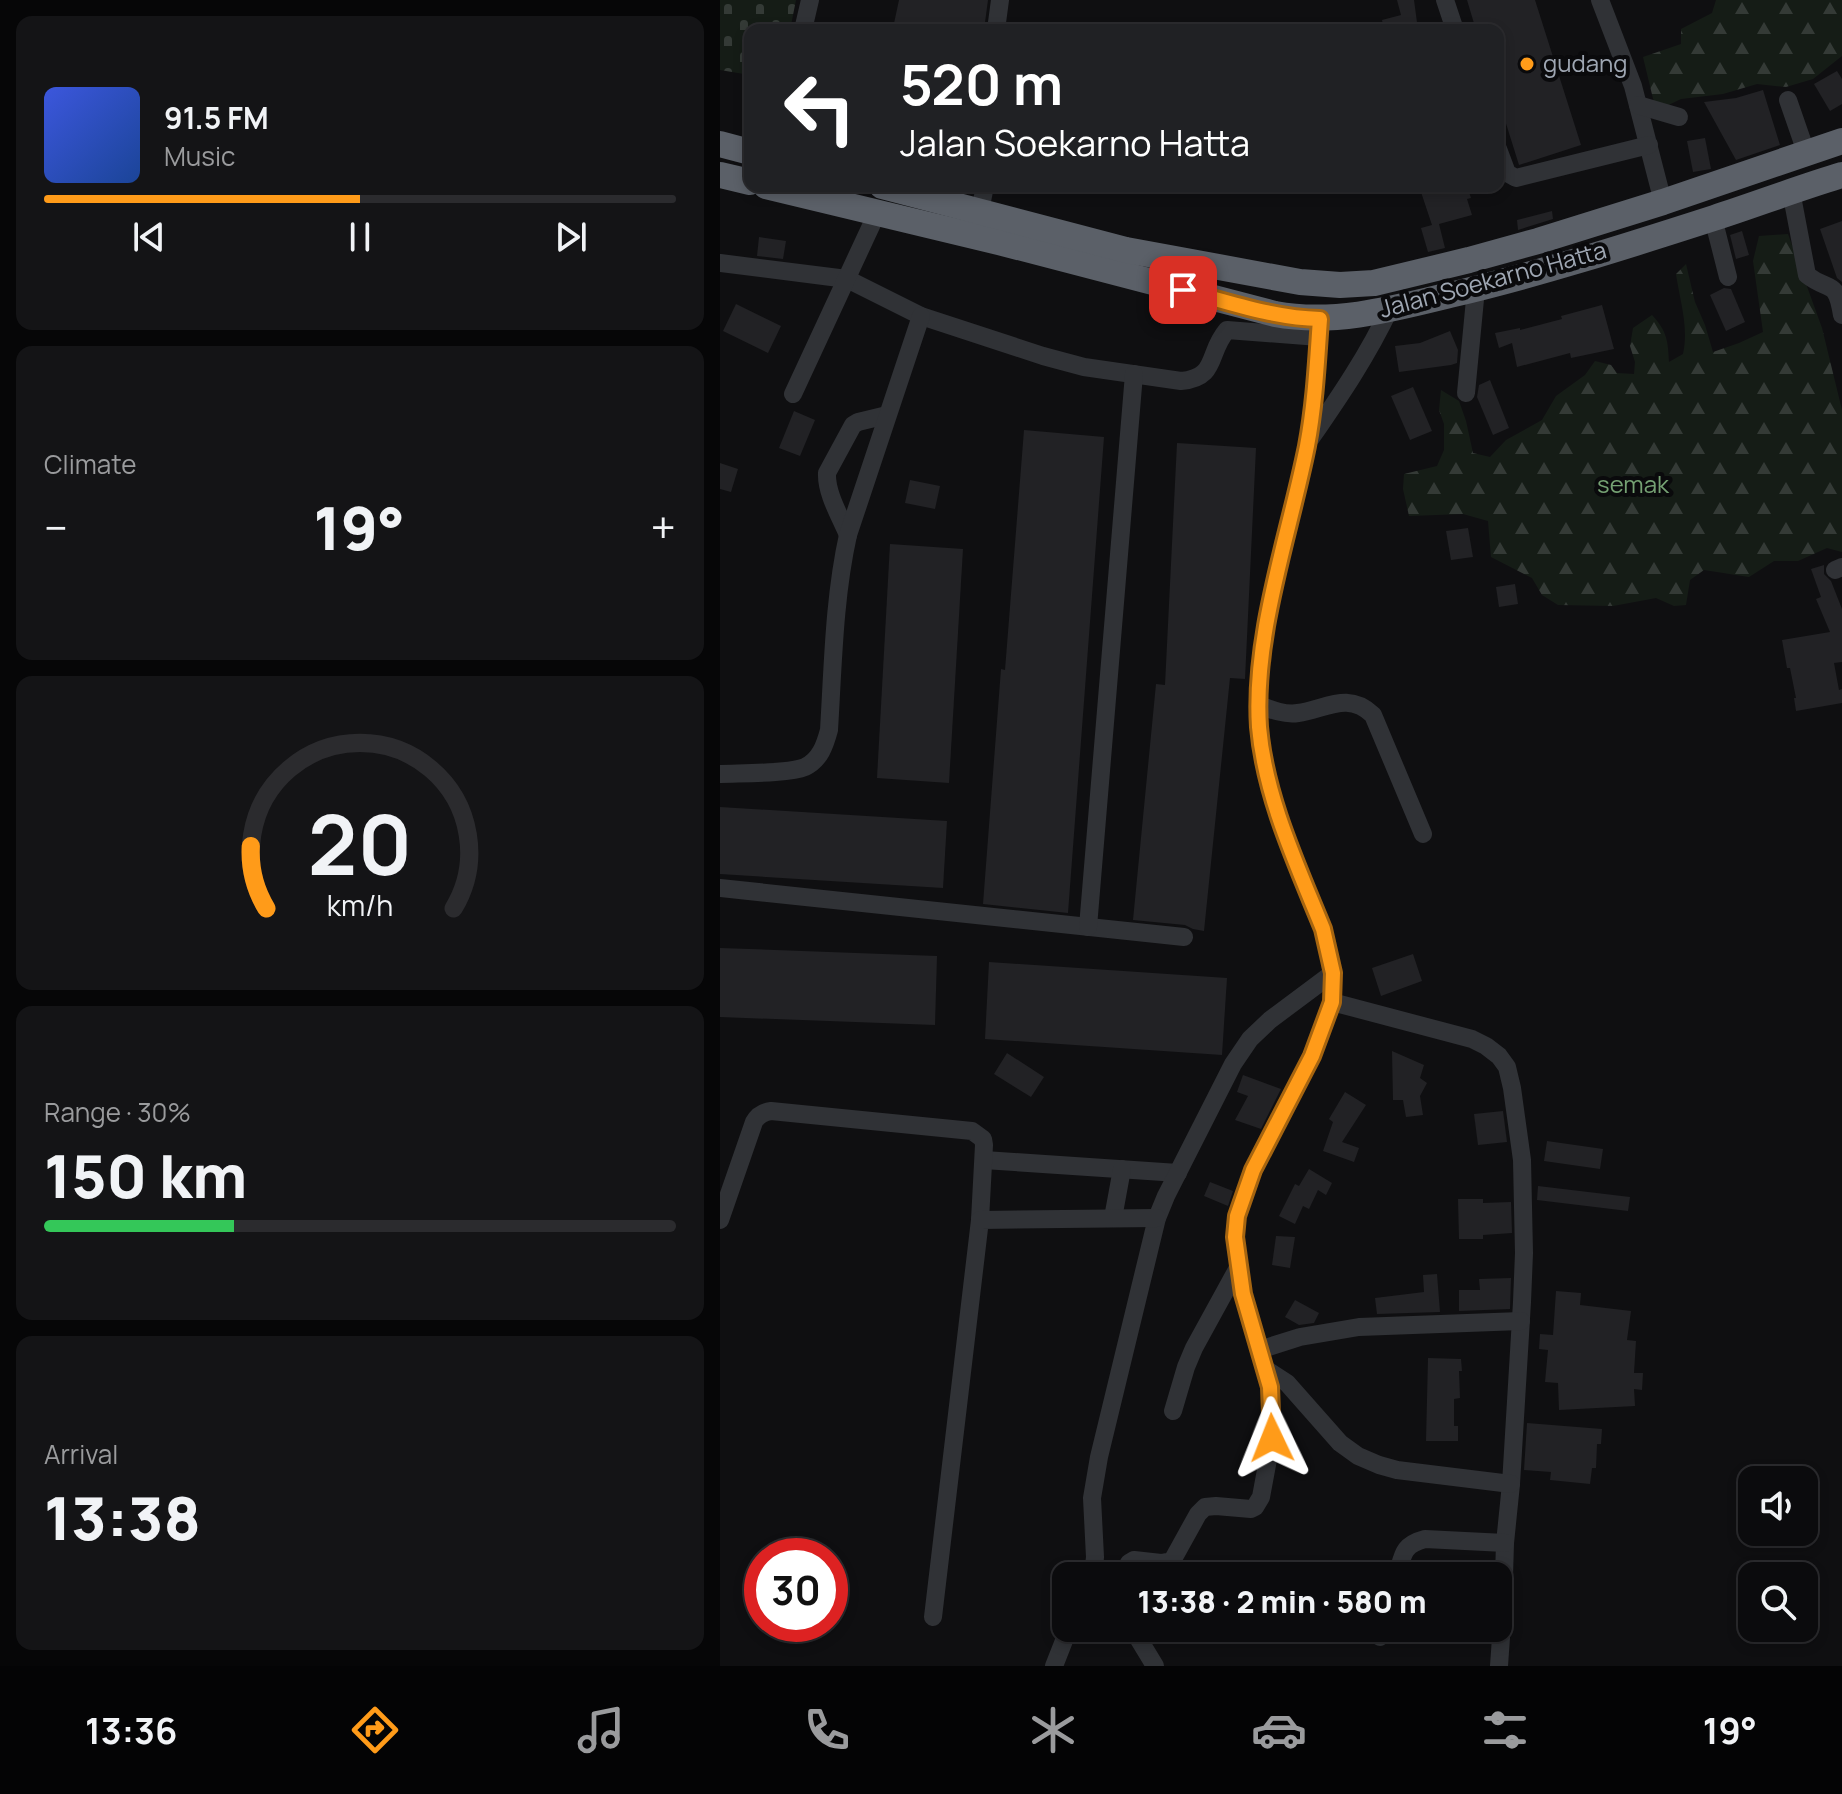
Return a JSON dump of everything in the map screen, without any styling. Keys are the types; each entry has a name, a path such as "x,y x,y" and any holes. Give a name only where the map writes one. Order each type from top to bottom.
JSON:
{"highway":[{"name":"Jalan Soekarno Hatta","path":"932,192 982,198 1126,250 1300,282 1340,285 1374,283 1469,260 1663,202 1842,141"},
{"path":"720,144 744,150"},
{"path":"720,175 744,181"},
{"name":"Jalan Soekarno Hatta","path":"791,192 1299,318 1319,328 1355,315 1476,289 1713,218 1842,175"}],"street":[{"path":"804,24 810,0"},
{"path":"997,24 1000,0"},
{"path":"1445,0 1453,24"},
{"path":"1600,0 1638,105 1663,202"},
{"path":"1788,100 1806,152"},
{"path":"1638,105 1679,117"},
{"path":"1504,165 1507,173 1516,178 1649,145"},
{"path":"1791,191 1807,275 1832,287 1842,315"},
{"path":"793,394 877,213"},
{"path":"1713,218 1728,277"},
{"path":"720,263 847,279 921,316 1043,356 1084,367 1181,381 1201,377 1227,330 1319,328 1307,444 1267,622 1260,678 1259,728 1270,786 1323,929 1333,973 1332,1002 1312,1056 1253,1170 1237,1216 1235,1237 1249,1319 1270,1387 1272,1438 1261,1497 1251,1509 1205,1507 1172,1561 1166,1562"},
{"path":"1466,393 1476,289"},
{"path":"1307,444 1362,363 1390,308"},
{"path":"720,774 789,771 805,767 825,747 829,730 838,601 848,535 921,316"},
{"path":"1088,927 1134,374"},
{"path":"848,535 829,489 827,473 853,425 887,415"},
{"path":"1259,705 1287,713 1348,702 1366,708 1373,715 1423,834"},
{"path":"720,888 1184,937"},
{"path":"1095,1562 1094,1484 1157,1218 1233,1064 1250,1039 1270,1020 1333,973"},
{"path":"1332,1002 1472,1039 1499,1056 1507,1067 1522,1160 1524,1253 1499,1666"},
{"path":"720,1220 754,1122 764,1112 972,1131 983,1139 980,1220 933,1617"},
{"path":"984,1160 1178,1173"},
{"path":"1113,1218 1122,1169"},
{"path":"980,1220 1157,1218"},
{"path":"1173,1411 1194,1348 1239,1266"},
{"path":"1262,1359 1300,1337 1359,1327 1521,1321"},
{"path":"1262,1359 1340,1443 1369,1460 1397,1470 1511,1484"},
{"path":"1400,1562 1406,1548 1413,1542 1425,1539 1505,1543"},
{"path":"1131,1562 1152,1562"},
{"path":"1054,1666 1063,1642"},
{"path":"1140,1642 1155,1666"}],"green space":[{"path":"720,0 796,0 791,24 744,24 744,74 720,70"},
{"path":"1716,0 1842,0 1842,56 1813,79 1786,87 1757,84 1723,94 1681,99 1656,111 1643,57 1681,44 1681,29 1712,13"},
{"name":"semak","path":"1788,234 1822,328 1842,410 1842,552 1827,548 1798,561 1774,561 1749,577 1704,570 1690,580 1686,605 1674,606 1656,598 1613,606 1558,605 1542,595 1532,578 1491,557 1488,521 1463,514 1409,516 1403,489 1404,474 1437,466 1444,450 1444,424 1439,410 1441,390 1459,401 1473,453 1490,457 1506,440 1542,420 1556,396 1585,375 1595,361 1611,365 1617,373 1634,374 1635,362 1630,346 1633,328 1652,315 1666,337 1669,362 1683,354 1684,324 1676,274 1686,264 1695,302 1713,352 1763,332 1753,261 1759,236"}],"building":[{"path":"899,0 988,0 985,24 894,24"},
{"path":"1397,0 1414,0 1417,24 1383,24 1382,20 1401,15"},
{"name":"gudang","path":"1467,0 1535,0 1581,145 1519,165 1504,117 1504,24 1474,24"},
{"path":"1837,71 1842,79 1842,104 1830,111 1814,84"},
{"path":"1763,90 1780,145 1736,160 1704,102 1736,98"},
{"path":"1705,138 1711,169 1693,172 1687,141"},
{"path":"1421,192 1469,192 1471,198 1467,199 1472,215 1439,224 1445,248 1428,252 1421,228 1432,225"},
{"path":"1552,211 1553,219 1518,230 1517,220"},
{"path":"1842,221 1842,282 1837,278 1820,229"},
{"path":"1742,231 1749,255 1736,259 1730,235"},
{"path":"759,237 786,241 783,259 757,256"},
{"path":"1724,288 1731,289 1745,322 1726,331 1710,295"},
{"path":"736,304 781,326 768,353 723,331"},
{"path":"1602,305 1614,349 1571,358 1570,353 1517,367 1512,343 1499,348 1495,333 1520,330"},
{"path":"1450,331 1458,350 1457,363 1399,372 1395,346 1420,343"},
{"path":"1490,380 1509,428 1493,435 1477,397 1479,385"},
{"path":"1413,387 1432,431 1410,440 1391,396"},
{"path":"794,411 815,420 800,456 779,448"},
{"path":"1024,430 1104,437 1068,913 983,904"},
{"path":"1177,443 1256,448 1245,679 1230,678 1204,931 1185,925 1133,920 1156,684 1165,685"},
{"path":"720,463 738,469 731,492 720,489"},
{"path":"910,480 940,486 935,509 905,503"},
{"path":"1468,528 1473,557 1451,560 1446,531"},
{"path":"890,544 963,549 949,783 877,778"},
{"path":"1824,565 1824,574 1831,581 1842,609 1842,662 1834,663 1839,690 1842,689 1842,703 1796,711 1796,698 1782,640 1830,632 1816,599 1821,597 1811,569"},
{"path":"1515,584 1518,604 1499,607 1496,587"},
{"path":"720,807 947,821 943,888 720,874"},
{"path":"720,948 937,956 935,1025 720,1017"},
{"path":"1413,954 1422,981 1381,996 1372,968"},
{"path":"989,962 1227,978 1222,1055 985,1039"},
{"path":"1392,1051 1424,1065 1420,1078 1427,1083 1420,1096 1423,1115 1406,1117 1403,1100 1393,1100"},
{"path":"1007,1053 1044,1077 1031,1097 994,1074"},
{"path":"1243,1075 1281,1089 1261,1129 1235,1120 1248,1096 1237,1092"},
{"path":"1345,1092 1366,1105 1342,1142 1359,1148 1354,1162 1323,1151 1333,1122 1329,1119"},
{"path":"1503,1111 1507,1142 1478,1145 1474,1114"},
{"path":"1547,1141 1603,1149 1600,1169 1544,1161"},
{"path":"1309,1169 1332,1183 1326,1195 1318,1190 1309,1209 1303,1206 1295,1224 1279,1216 1295,1184 1299,1186"},
{"path":"1210,1182 1233,1191 1228,1206 1204,1196"},
{"path":"1538,1186 1630,1197 1628,1211 1537,1200"},
{"path":"1458,1199 1483,1199 1483,1203 1511,1202 1512,1233 1483,1235 1483,1239 1459,1239"},
{"path":"1276,1236 1295,1237 1290,1268 1272,1265"},
{"path":"1437,1274 1440,1312 1377,1314 1375,1298 1424,1292 1423,1275"},
{"path":"1511,1278 1510,1309 1459,1311 1459,1290 1480,1290 1479,1279"},
{"path":"1556,1291 1581,1293 1580,1305 1631,1311 1627,1340 1636,1341 1634,1373 1643,1373 1642,1390 1634,1389 1635,1406 1559,1410 1558,1383 1545,1382 1548,1350 1539,1349 1540,1334 1553,1335"},
{"path":"1295,1300 1319,1313 1314,1323 1299,1325 1285,1317"},
{"path":"1428,1358 1461,1359 1460,1398 1454,1399 1454,1426 1458,1426 1458,1441 1426,1441"},
{"path":"1527,1423 1602,1429 1601,1444 1597,1444 1596,1468 1592,1468 1590,1484 1550,1480 1551,1472 1524,1470"}],"place":[{"name":"gudang","path":"1527,64"}],"route":[{"path":"1183,290 1275,314 1320,319 1307,444 1267,622 1260,678 1259,728 1270,786 1323,929 1333,973 1332,1002 1312,1056 1253,1170 1237,1216 1235,1237 1243,1294 1270,1387 1272,1438"}]}
